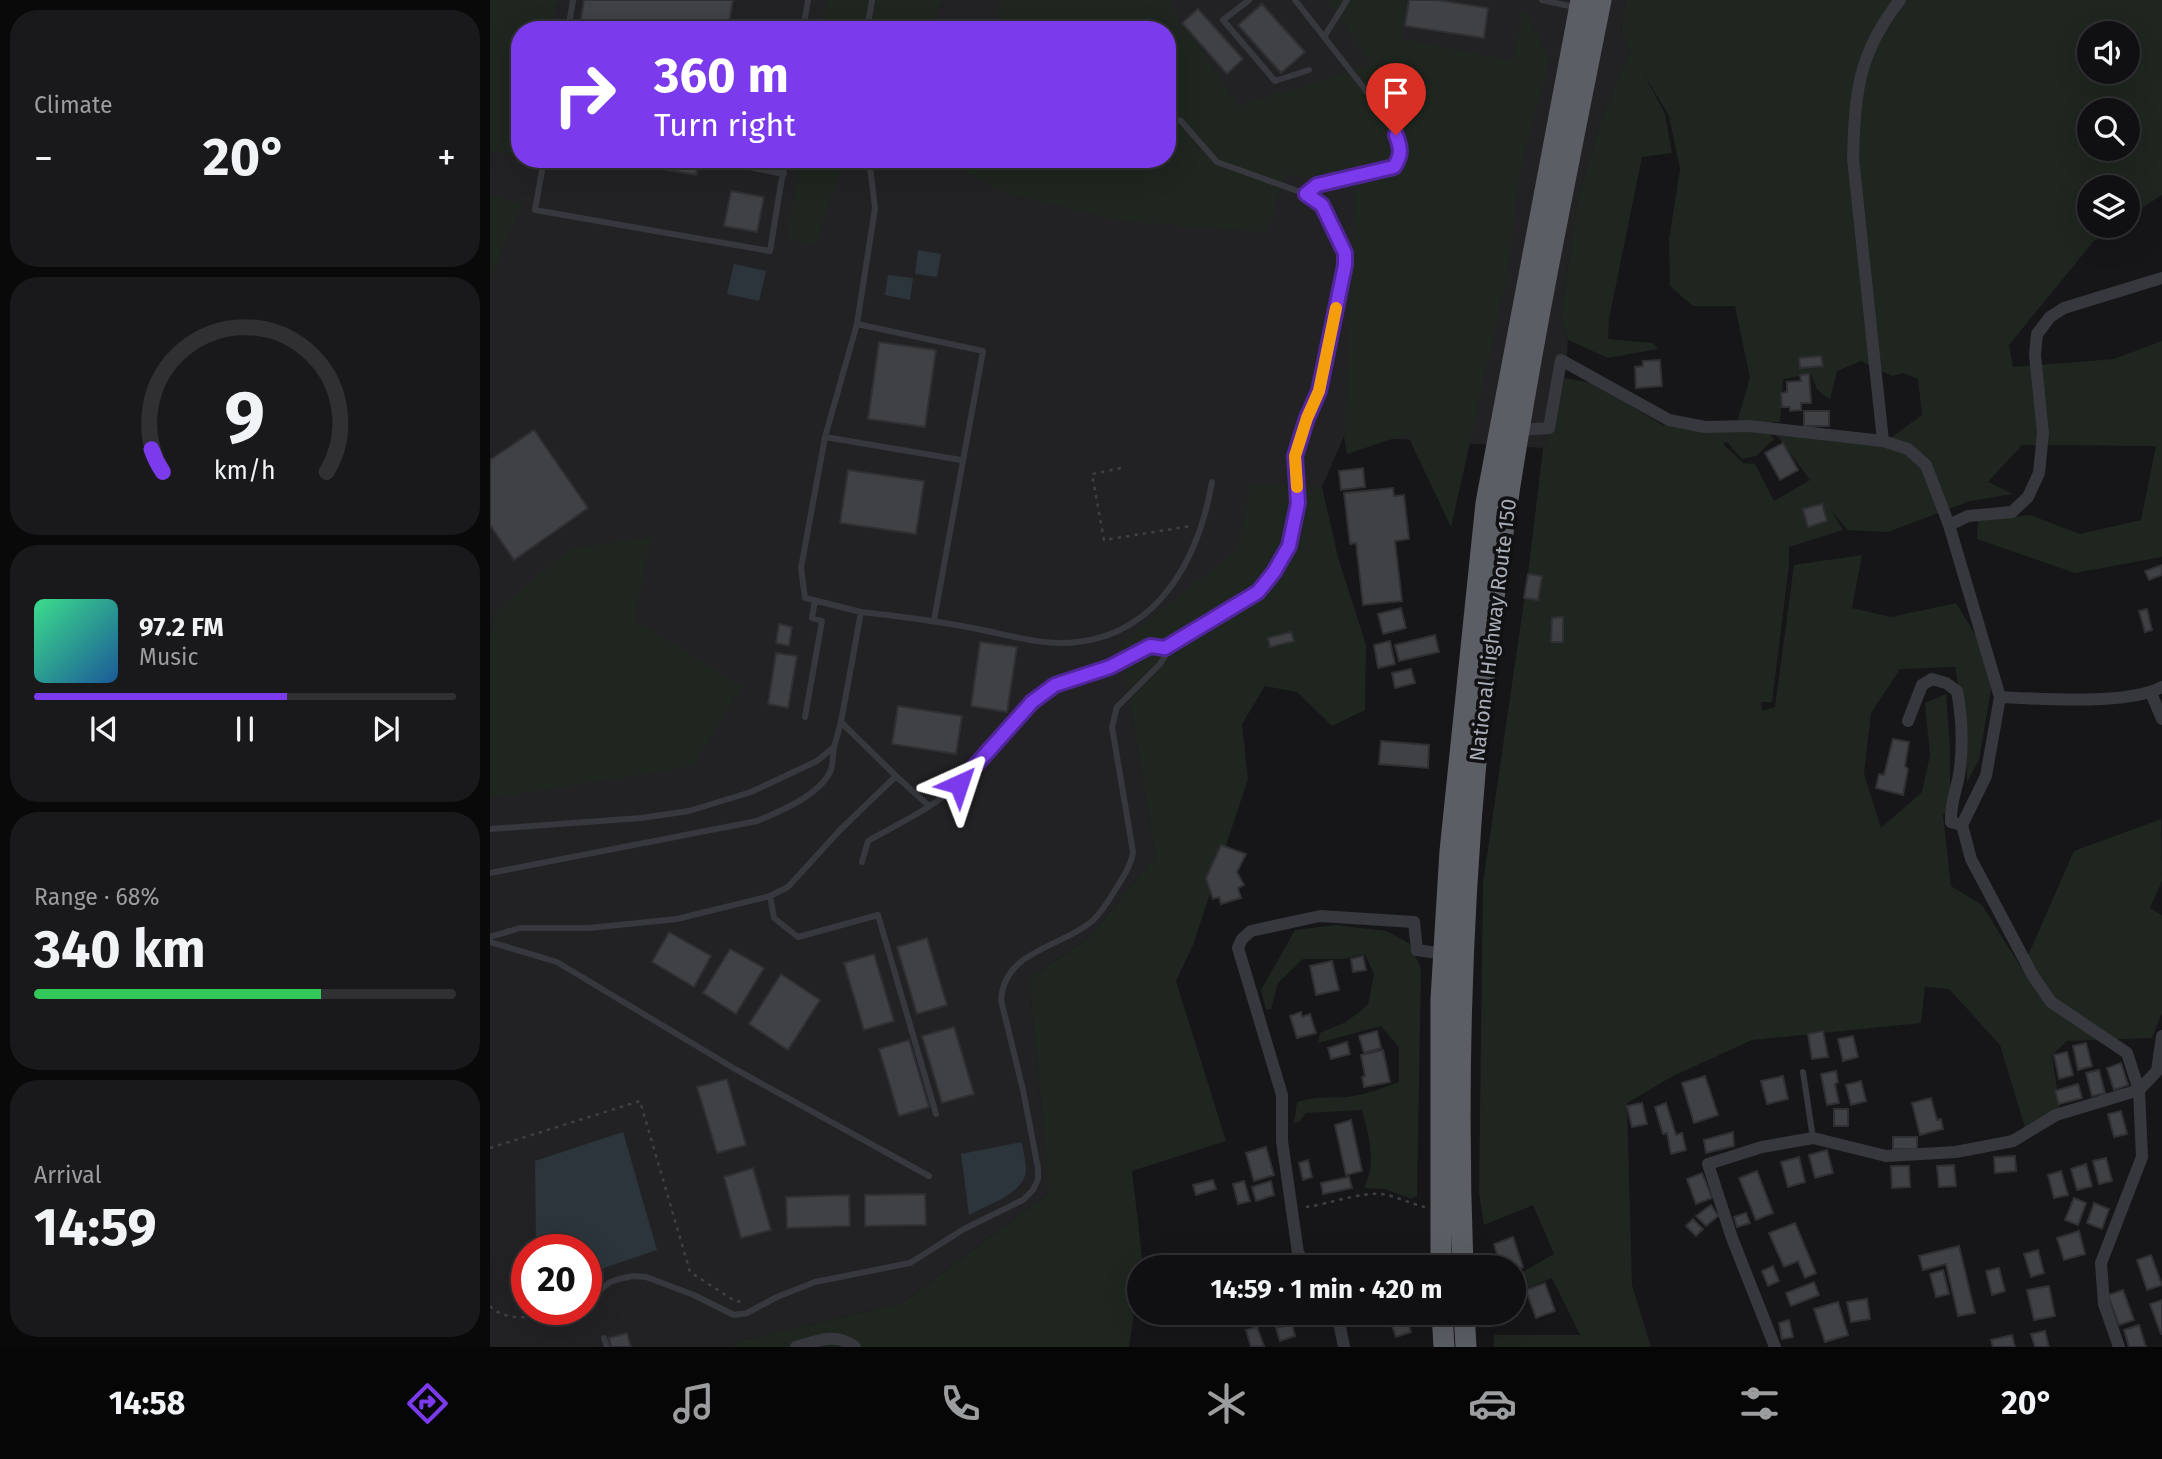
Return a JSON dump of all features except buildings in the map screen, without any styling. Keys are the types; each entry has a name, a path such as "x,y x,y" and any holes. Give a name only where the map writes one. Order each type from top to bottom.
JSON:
{"highway":[{"name":"National Highway Route 150","path":"1463,1255 1461,998 1479,721 1497,574 1520,430 1542,301 1601,0"},
{"name":"National Highway Route 150","path":"1441,1255 1441,999 1462,715 1486,503 1580,4"},
{"path":"1443,1325 1444,1347"},
{"path":"1465,1325 1466,1347"}],"street":[{"path":"1883,441 1853,158 1854,111 1862,68 1872,44 1900,0"},
{"path":"1949,525 1968,516 2012,512 2028,497 2039,473 2043,433 2035,355 2037,334 2050,317 2064,308 2162,278"},
{"path":"1520,430 1549,428 1561,360 1669,421 1705,427 1749,426 1883,441 1908,449 1926,464 1949,525 2000,697 1986,776 1962,825 1971,859 2033,975 2052,1002 2127,1054 2139,1090 2142,1157 2101,1262 2104,1304 2119,1347"},
{"path":"1908,721 1922,685 1932,679 1946,683 1957,691 1962,718 1960,771 1950,807 1951,822 1962,825"},
{"path":"2000,697 2078,699 2156,690 2162,719"},
{"path":"1299,1255 1282,1142 1282,1096 1238,948 1242,939 1251,931 1320,916 1414,922 1417,950 1444,954"},
{"path":"1775,1347 1732,1238 1708,1164 1762,1147 1813,1138 1886,1156 1956,1152 2013,1141 2056,1115 2139,1090 2157,1071 2162,1036"},
{"path":"1340,1325 1344,1347"},
{"path":"796,1347 829,1338 843,1339 855,1347"}],"lane":[{"path":"570,21 573,0"},
{"path":"804,21 808,0"},
{"path":"868,21 872,0"},
{"path":"1249,0 1223,20 1275,82 1309,70"},
{"path":"1295,0 1364,88 1396,135 1401,147 1400,158 1394,167 1317,185 1306,194"},
{"path":"1324,37 1347,0"},
{"path":"1542,0 1580,4"},
{"path":"862,862 868,841 929,806 959,784 1032,702 1055,685 1110,667 1150,646 1165,648 1258,592 1289,546 1298,503 1295,456 1319,391 1345,265 1345,253 1322,205 1306,194 1217,162 1181,121 1176,120"},
{"path":"542,168 535,211 770,251 784,168"},
{"path":"754,168 784,174"},
{"path":"870,168 875,208 857,324 825,437 801,568 805,598 862,612 934,620 1046,642 1077,642 1102,637 1121,629 1145,613 1166,594 1187,563 1212,482"},
{"path":"857,324 982,351 934,620"},
{"path":"825,437 961,460"},
{"path":"805,717 822,621 811,618 815,600"},
{"path":"490,873 757,821 787,809 810,793 831,770 862,612"},
{"path":"602,1288 610,1282 633,1276 646,1277 684,1290 734,1315 742,1315 815,1282 911,1263 964,1229 1023,1200 1033,1190 1038,1179 1038,1168 1023,1090 1001,1000 1004,979 1022,960 1066,938 1094,919 1132,860 1133,852 1112,727 1114,713 1160,664 1165,656 1165,648"},
{"path":"841,722 929,806"},
{"path":"490,829 641,818 689,811 769,784 817,761 834,747"},
{"path":"490,937 520,928 589,928 677,919 770,896 788,887 839,831 896,776"},
{"path":"770,896 774,918 798,937 878,915 936,1114"},
{"path":"490,942 557,962 735,1069 929,1176"},
{"path":"1803,1072 1813,1138"},
{"path":"604,1338 607,1347"}],"path":[{"path":"1121,468 1092,474 1104,540 1201,524"},
{"path":"490,1148 640,1101 690,1272 735,1301 745,1302"},
{"path":"1292,1209 1327,1205 1370,1194 1385,1194 1406,1203 1440,1211"},
{"path":"490,1306 497,1313 511,1315"}],"shaded area":[{"path":"490,0 1626,0 1621,29 1630,51 1604,110 1578,197 1560,320 1568,340 1565,378 1543,448 1344,436 1322,487 1307,487 1130,703 1155,856 1090,937 1029,979 1046,1158 1051,1183 1049,1192 903,1303 740,1341 732,1347 490,1347"},
{"path":"490,0 558,0 554,21 511,21 511,154 490,151"},
{"path":"826,0 943,0 933,21 822,21"},
{"path":"1000,0 1167,0 1239,106 1371,65 1332,7 1324,0 1409,0 1402,39 1512,61 1522,12 1527,13 1550,60 1521,167 1507,278 1451,527 1407,434 1347,454 1344,436 1355,189 1286,174 1267,232 1124,221 1004,193 959,168 1176,168 1176,21 996,21"},
{"path":"1626,0 2162,0 2162,195 2140,209 2140,175 2077,175 2077,238 2099,238 2009,345 2013,367 2114,359 2162,341 2162,557 2075,573 1977,539 1978,521 2030,515 2080,534 2141,520 2156,446 2022,445 1988,482 2013,494 1970,501 1888,532 1847,530 1830,508 1843,530 1789,547 1772,702 1761,702 1762,711 1775,707 1794,565 1862,555 1852,608 1891,617 1956,603 1982,646 1991,690 1979,760 1967,782 1965,721 1955,667 1900,669 1871,713 1864,774 1881,828 1922,792 1930,755 1925,703 1946,694 1950,746 1950,807 1943,815 1951,886 1982,905 2022,969 2074,851 2161,819 2162,881 2150,908 2162,915 2162,1013 2152,1038 2067,1041 2052,1055 2060,1109 2026,1131 2000,1045 1949,989 1925,987 1921,1023 1752,1040 1673,1076 1627,1103 1632,1285 1651,1347 1494,1347 1494,1335 1580,1335 1552,1278 1526,1289 1526,1270 1554,1254 1533,1205 1484,1225 1479,1193 1483,883 1528,574 1543,448 1565,378 1592,383 1663,425 1765,429 1774,439 1756,456 1742,459 1727,442 1723,444 1743,463 1755,464 1774,501 1810,480 1779,438 1771,432 1881,445 1922,415 1918,379 1903,373 1892,376 1861,361 1837,371 1830,400 1817,389 1811,374 1783,379 1780,422 1737,422 1750,378 1735,306 1693,306 1670,286 1669,239 1680,169 1669,116 1644,74 1665,114 1672,153 1642,157 1609,319 1608,339 1653,343 1658,349 1608,358 1568,340 1560,320 1578,197 1604,110 1630,51 1621,29"},
{"path":"799,168 840,168 816,245 787,239"},
{"path":"490,196 523,203 490,278"},
{"path":"918,250 941,254 937,277 915,274"},
{"path":"734,264 766,271 759,301 727,294"},
{"path":"888,275 913,278 910,300 885,295"},
{"path":"1250,484 1322,487 1338,557 1366,645 1365,710 1332,726 1297,692 1265,686 1242,724 1248,779 1193,945 1176,981 1226,1141 1132,1171 1142,1255 1127,1255 1127,1325 1132,1325 1129,1347 732,1347 740,1341 903,1303 1049,1192 1029,979 1090,937 1155,856 1120,643 1237,550"},
{"path":"651,537 635,620 742,687 693,766 490,798 490,642 495,612 570,549"},
{"path":"1336,925 1386,931 1409,943 1421,968 1417,1196 1411,1199 1385,1189 1364,1188 1371,1159 1362,1110 1306,1113 1299,1122 1294,1123 1297,1102 1353,1096 1399,1082 1399,1047 1381,1026 1318,1043 1320,1033 1346,1022 1368,1005 1374,974 1365,954 1343,959 1303,959 1278,983 1271,1009 1266,1010 1261,990 1295,930"},
{"path":"623,1132 657,1250 602,1270 602,1234 536,1234 535,1161"},
{"path":"1022,1142 1026,1170 1019,1186 1004,1198 969,1215 961,1154"}],"slow traffic":[{"path":"1297,487 1295,456 1319,391 1336,308"}],"route":[{"path":"959,784 1032,702 1055,685 1110,667 1150,646 1165,648 1258,592 1274,572 1289,546 1298,503 1295,456 1319,391 1345,265 1345,253 1322,205 1306,194 1317,185 1394,167 1400,158 1401,147 1396,135"}]}
